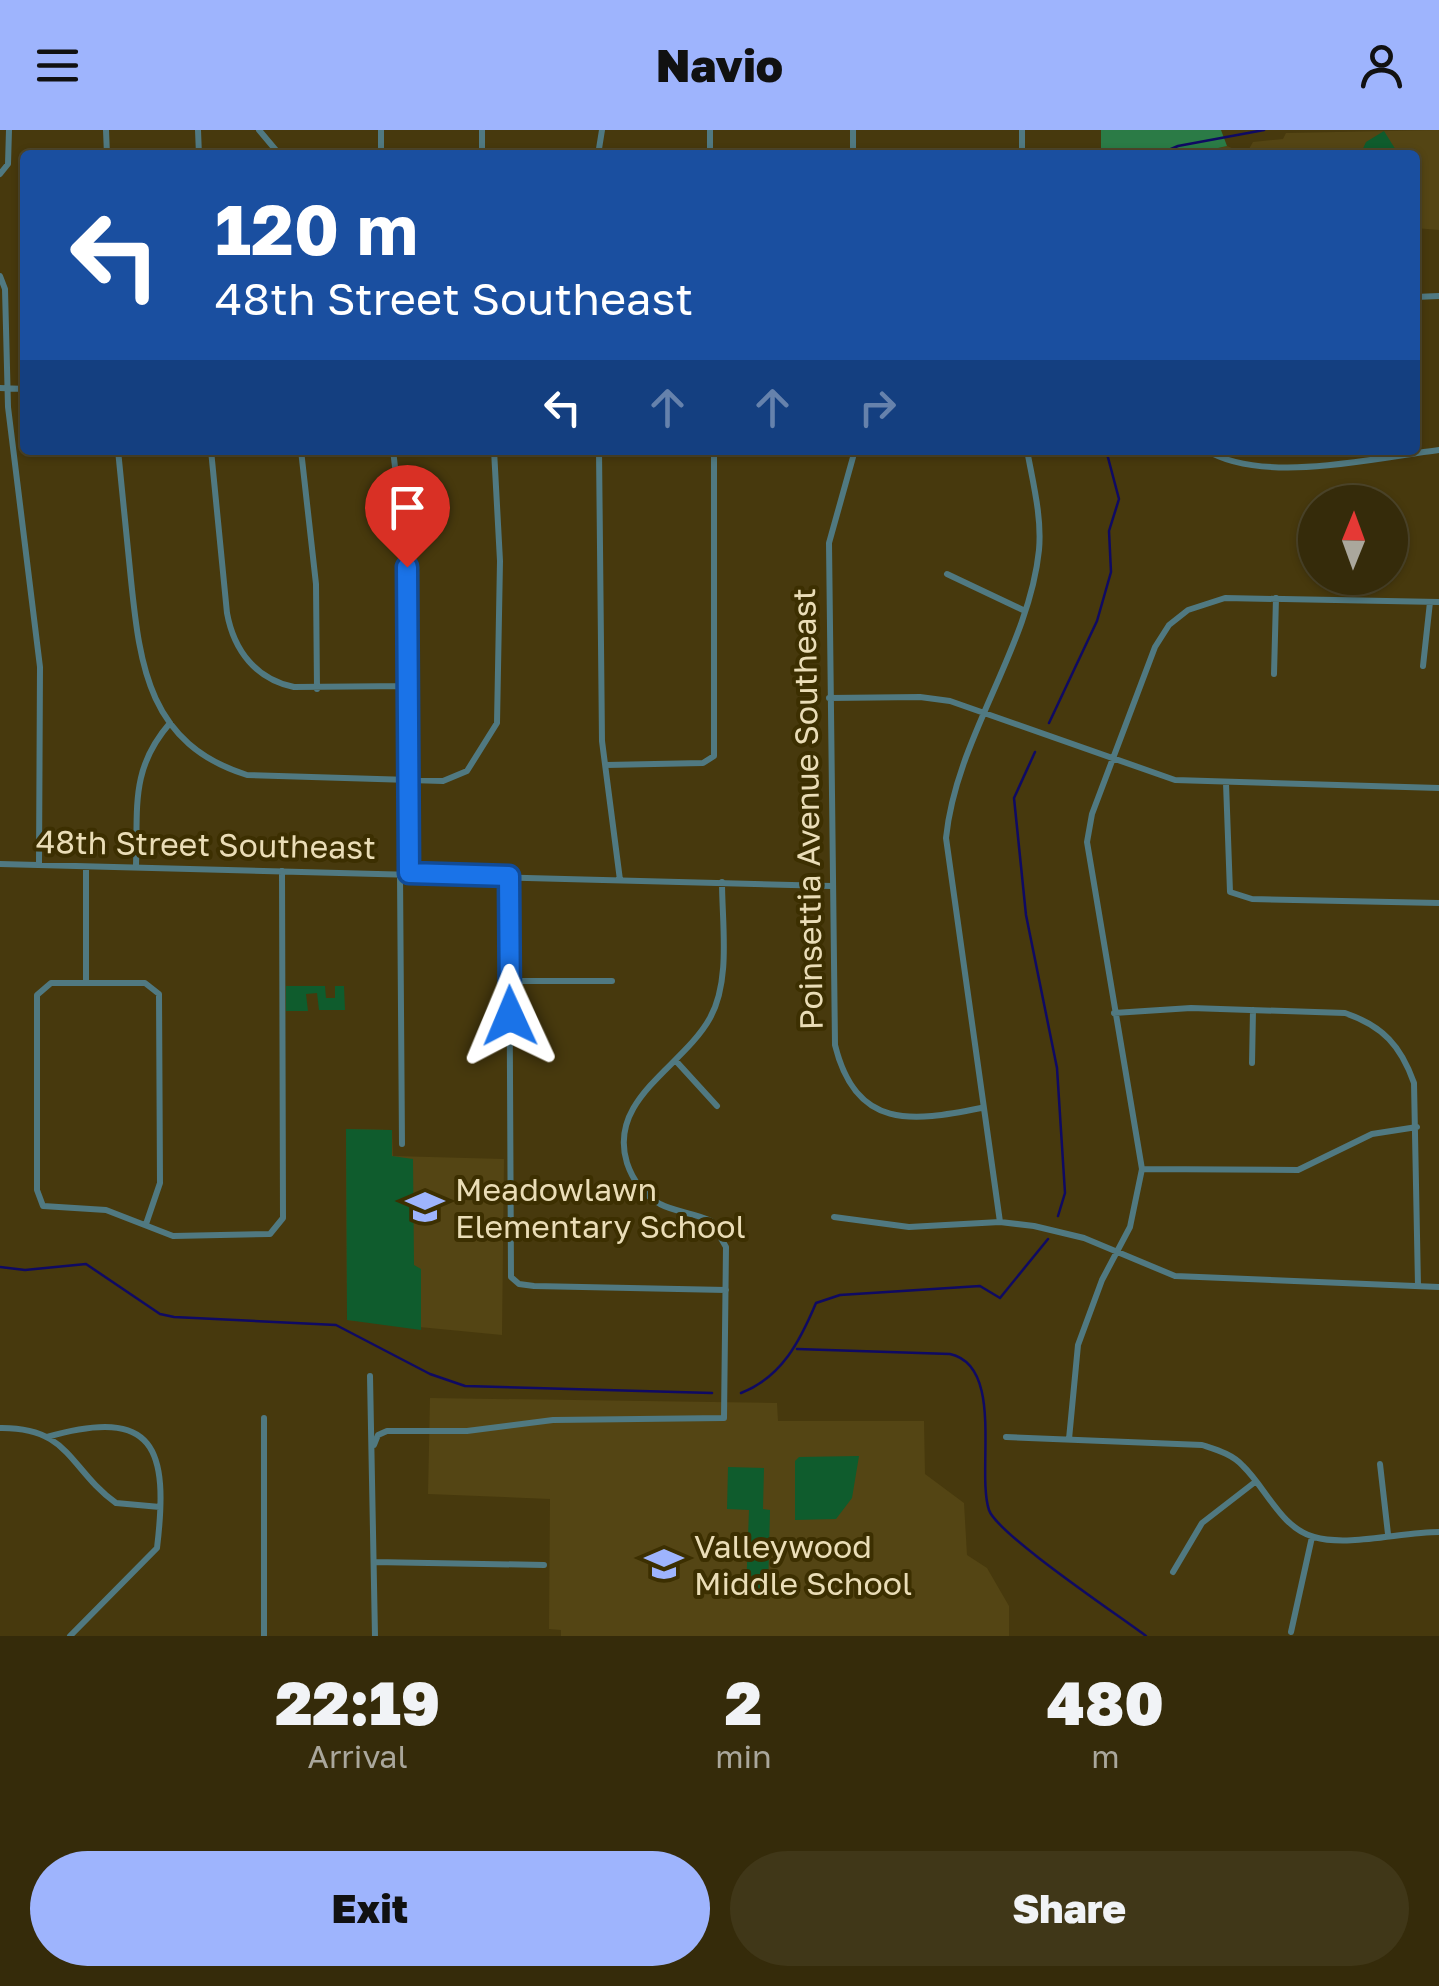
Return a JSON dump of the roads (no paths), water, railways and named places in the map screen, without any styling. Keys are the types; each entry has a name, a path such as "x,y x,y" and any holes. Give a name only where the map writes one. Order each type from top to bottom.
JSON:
{"street":[{"path":"2,173 9,130"},
{"path":"259,130 276,150"},
{"path":"0,276 5,289 4,388 40,667 39,866"},
{"path":"119,455 142,669 170,722 206,754 247,775 442,781 467,771 498,723 500,561 494,455"},
{"path":"211,455 227,613 237,646 276,683 317,689 408,686"},
{"path":"303,455 316,584 317,689"},
{"path":"394,455 407,567 402,1144"},
{"path":"599,455 606,765 620,880"},
{"path":"606,765 702,763 714,756 714,455"},
{"name":"Poinsettia Avenue Southeast","path":"854,455 829,543 832,1021 840,1066 856,1090 882,1112 910,1119 982,1108"},
{"path":"1000,1222 946,838 952,798 1035,575 1040,532 1028,455"},
{"path":"1218,455 1268,466 1386,455"},
{"path":"947,574 1023,610"},
{"path":"1069,1439 1078,1345 1130,1227 1142,1169 1087,842 1111,761 1154,647 1169,624 1188,610 1225,598 1439,602"},
{"path":"1274,674 1276,598"},
{"path":"1423,666 1430,602"},
{"path":"830,698 920,697 984,713 1111,761 1174,780 1439,788"},
{"path":"136,866 142,769 148,748 170,722"},
{"path":"1226,783 1230,892 1252,899 1439,903"},
{"name":"48th Street Southeast","path":"0,864 831,886"},
{"path":"86,867 86,982"},
{"path":"146,1224 160,1183 159,994 145,984 86,982 51,983 37,995 36,1190 42,1206 106,1210 173,1236 257,1236 277,1229 283,1218 282,872"},
{"path":"509,876 512,1277 519,1284 534,1286 726,1290"},
{"path":"374,1444 378,1435 388,1431 467,1431 553,1420 724,1418 726,1247 711,1221 663,1206 644,1192 626,1160 624,1128 635,1103 676,1062 711,1017 719,994 722,882"},
{"path":"509,982 612,981"},
{"path":"1114,1013 1144,1009 1253,1010 1345,1013 1368,1021 1404,1056 1414,1083 1418,1286"},
{"path":"1252,1063 1253,1010"},
{"path":"676,1062 717,1106"},
{"path":"1142,1169 1298,1170 1322,1162 1372,1134 1416,1126"},
{"path":"834,1217 944,1228 1000,1222 1060,1231 1190,1278 1439,1288"},
{"path":"370,1376 374,1636"},
{"path":"264,1418 264,1636"},
{"path":"47,1437 90,1425 130,1428 155,1452 160,1507 158,1548 70,1636"},
{"path":"0,1428 28,1429 64,1446 103,1493 116,1502 160,1507"},
{"path":"1006,1437 1202,1445 1227,1454 1286,1518 1312,1537 1342,1540 1439,1532"},
{"path":"1380,1464 1388,1534"},
{"path":"1172,1572 1202,1522 1255,1482"},
{"path":"1291,1632 1312,1537"},
{"path":"374,1562 544,1565"}],"waterway":[{"path":"1169,150 1264,130"},
{"path":"1049,723 1097,621 1111,572 1109,531 1119,499 1107,455"},
{"path":"1035,752 1014,798 1026,915 1057,1068 1065,1193 1058,1216"},
{"path":"741,1393 779,1368 816,1303 840,1295 980,1286 1000,1298 1048,1239"},
{"path":"0,1267 25,1270 86,1264 160,1314 174,1317 336,1325 430,1374 465,1386 712,1393"},
{"path":"797,1349 950,1354 967,1363 983,1398 989,1510 1035,1555 1146,1636"}],"place":[{"name":"Meadowlawn Elementary School","path":"425,1207"},
{"name":"Valleywood Middle School","path":"664,1564"}]}
